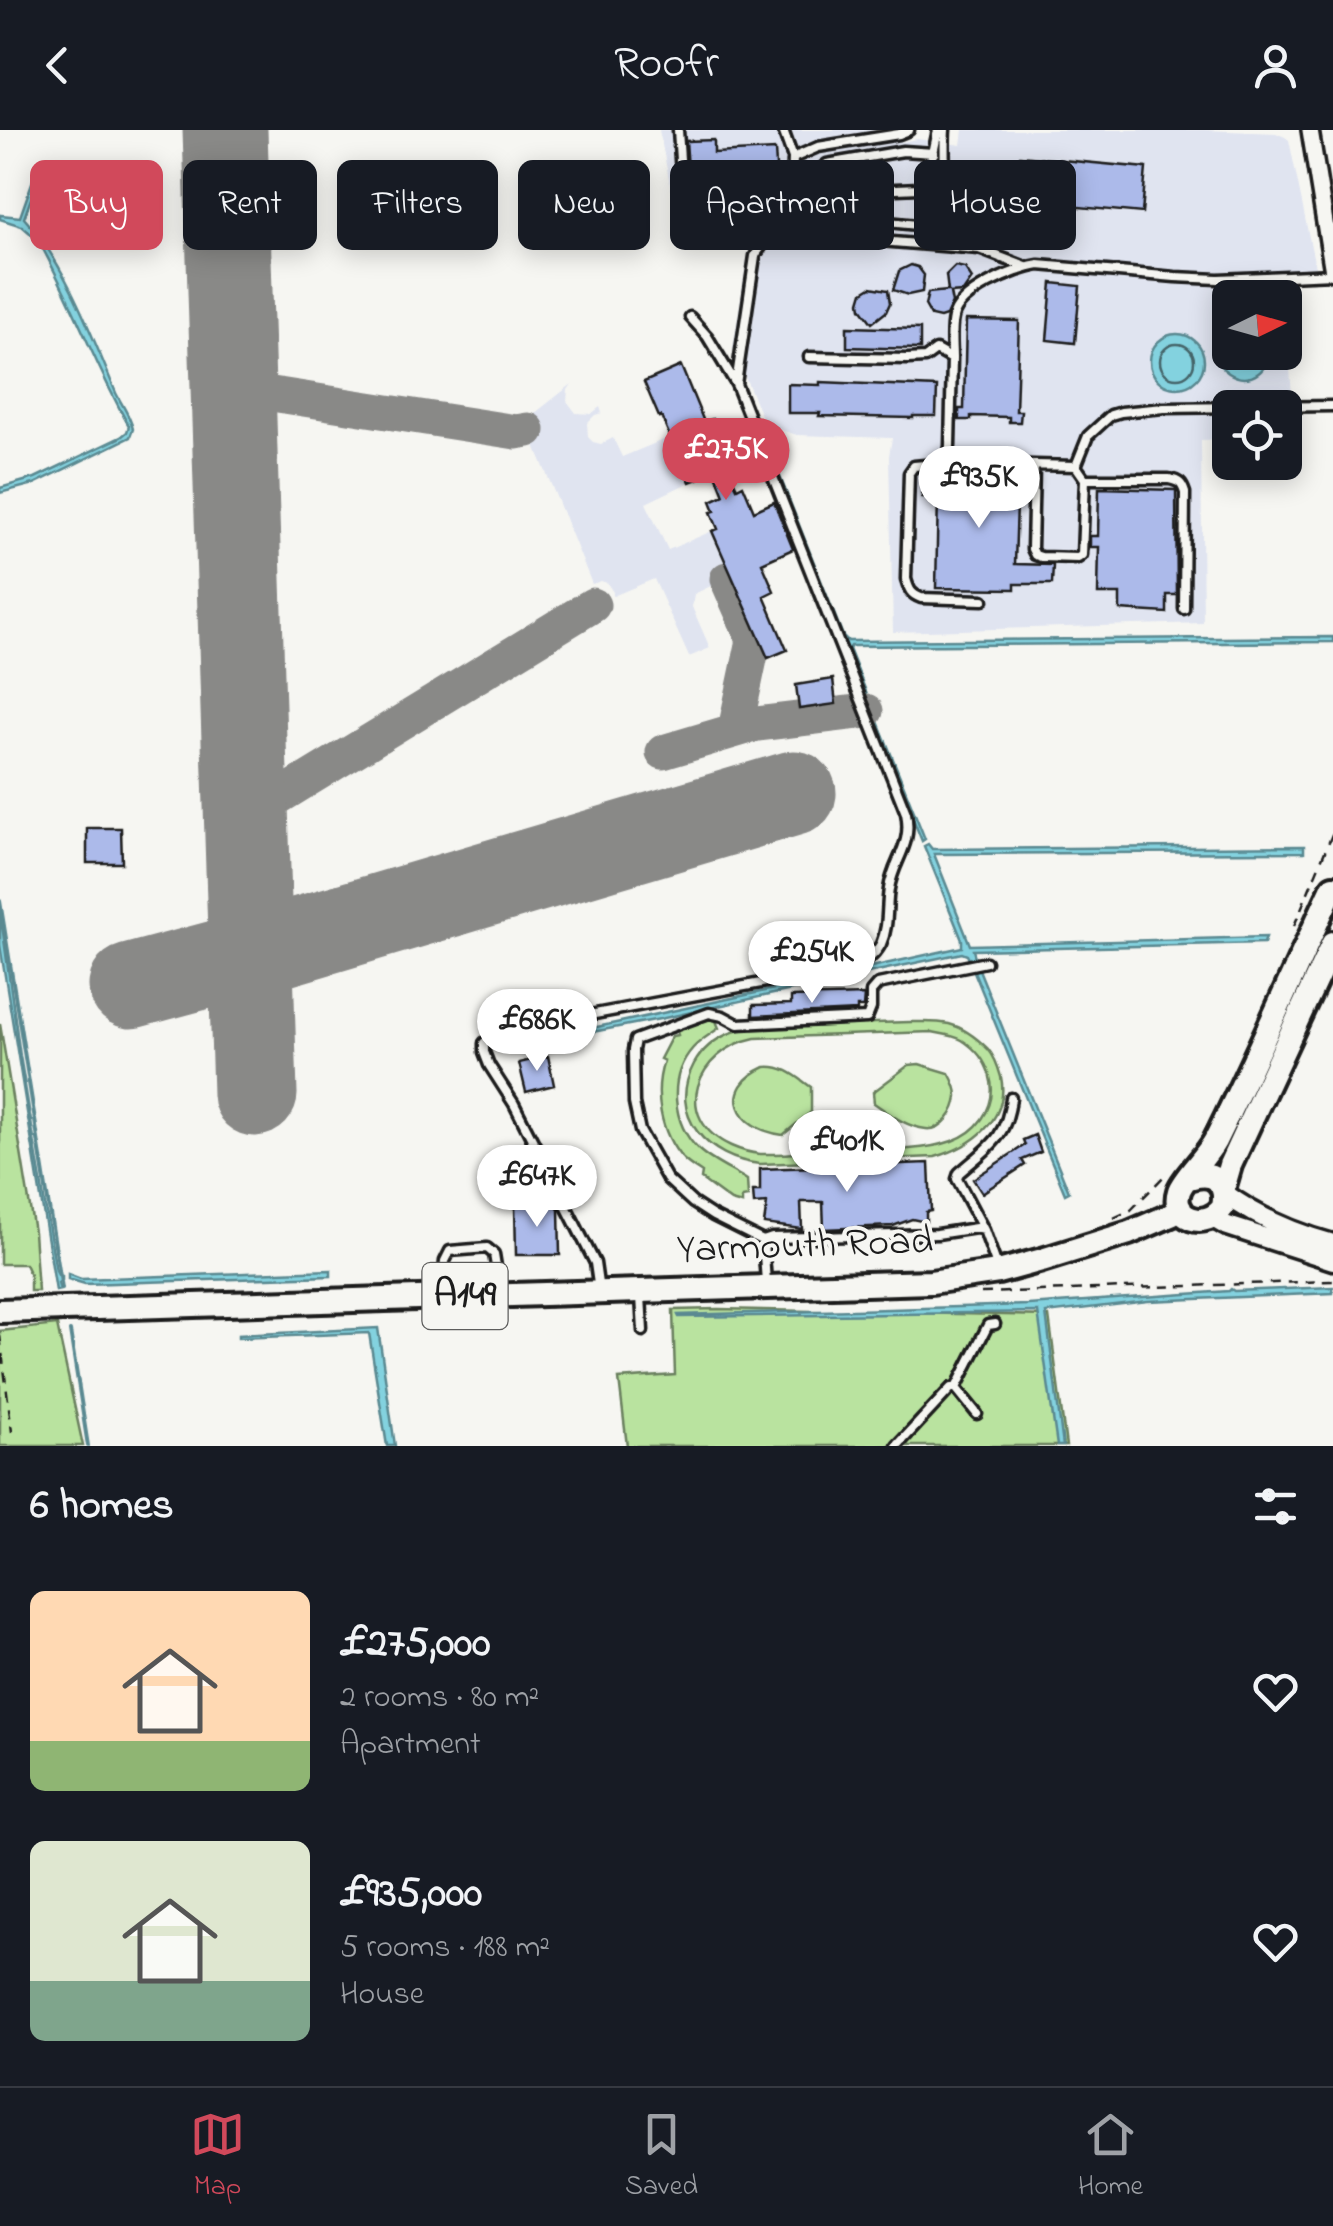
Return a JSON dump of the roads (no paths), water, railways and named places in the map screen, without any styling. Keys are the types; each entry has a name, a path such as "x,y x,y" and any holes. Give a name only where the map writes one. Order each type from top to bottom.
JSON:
{"main road":[{"path":"1178,1175 1213,1145 1333,887"},
{"path":"1178,1175 1180,1208 1184,1213 1196,1220 1213,1218 1222,1207 1230,1165 1333,943"},
{"path":"1178,1175 1206,1175 1224,1191"},
{"name":"Yarmouth Road","path":"0,1312 930,1282 998,1272 1096,1244 1150,1225 1180,1208"}],"street":[{"path":"1310,130 1333,273"},
{"path":"1224,1191 1260,1218 1333,1244"},
{"path":"1213,1218 1333,1260"}],"lane":[{"path":"678,130 682,189 690,200 774,200 786,194 792,183 793,158 783,130"},
{"path":"793,158 818,146 909,130"},
{"path":"894,189 920,188 927,182 941,130"},
{"path":"934,153 904,150 826,164 816,175 816,205 829,216 935,224 944,204 941,130"},
{"path":"736,384 756,256 762,244 781,232 979,249 1026,267"},
{"path":"947,463 953,314 968,296 1026,267 1218,279 1333,273"},
{"path":"599,1292 595,1263 514,1104 489,1065 484,1044 504,1031 858,965 878,950 884,937 888,888 908,839 906,813 736,384 707,336 690,318"},
{"path":"809,357 908,359 925,358 936,350 952,358"},
{"path":"1076,466 1088,436 1111,415 1122,412 1333,406"},
{"path":"983,600 912,595 906,578 910,473 914,466 1076,466"},
{"path":"1034,466 1032,549 1041,557 1078,558 1082,555 1085,478 1076,466"},
{"path":"1085,478 1169,479 1183,485 1184,609"},
{"path":"984,1230 763,1241 713,1216 667,1178 640,1131 634,1103 632,1050 635,1040 708,1013 738,1024 867,1018 871,992 878,984 986,962"},
{"path":"998,1272 984,1230 957,1178 998,1139 1011,1098"},
{"path":"763,1241 766,1287"},
{"path":"441,1297 450,1252 487,1248 494,1254 501,1295"},
{"path":"641,1292 643,1331"},
{"path":"956,1388 988,1325 994,1324"},
{"path":"898,1446 951,1388 956,1388"},
{"path":"956,1388 978,1414"}],"water":[{"path":"30,188 24,218 30,233 0,219 0,215 20,217"},
{"path":"43,250 48,250 65,278 133,429 130,437 34,484 0,493 0,488 35,478 121,437 129,426"},
{"path":"1177,334 1196,342 1204,361 1196,380 1177,388 1158,380 1150,361 1158,342"},
{"path":"1226,370 1262,370 1252,377"},
{"path":"771,454 848,641 1333,637 1333,642 851,646 925,839 922,841 766,456"},
{"path":"928,844 932,849 1304,846 1304,852 934,854 970,945 1266,937 1264,943 973,950 977,964 972,965 962,953 854,976 853,971 962,947 924,846"},
{"path":"0,910 56,1271 62,1276 60,1290 56,1291 0,945"},
{"path":"978,967 1069,1192 1065,1194 973,969"},
{"path":"849,973 850,977 660,1019 556,1039 555,1036"},
{"path":"331,1270 331,1276 85,1284 68,1279 68,1274 81,1279"},
{"path":"1333,1287 1333,1293 1148,1301 1046,1313 1063,1446 1057,1446 1038,1312 678,1315 1028,1305 1231,1289"},
{"path":"378,1328 395,1446 387,1446 369,1333 238,1338 238,1335"}],"waterway":[{"path":"0,901 62,1289"},
{"path":"70,1331 88,1446"}]}
